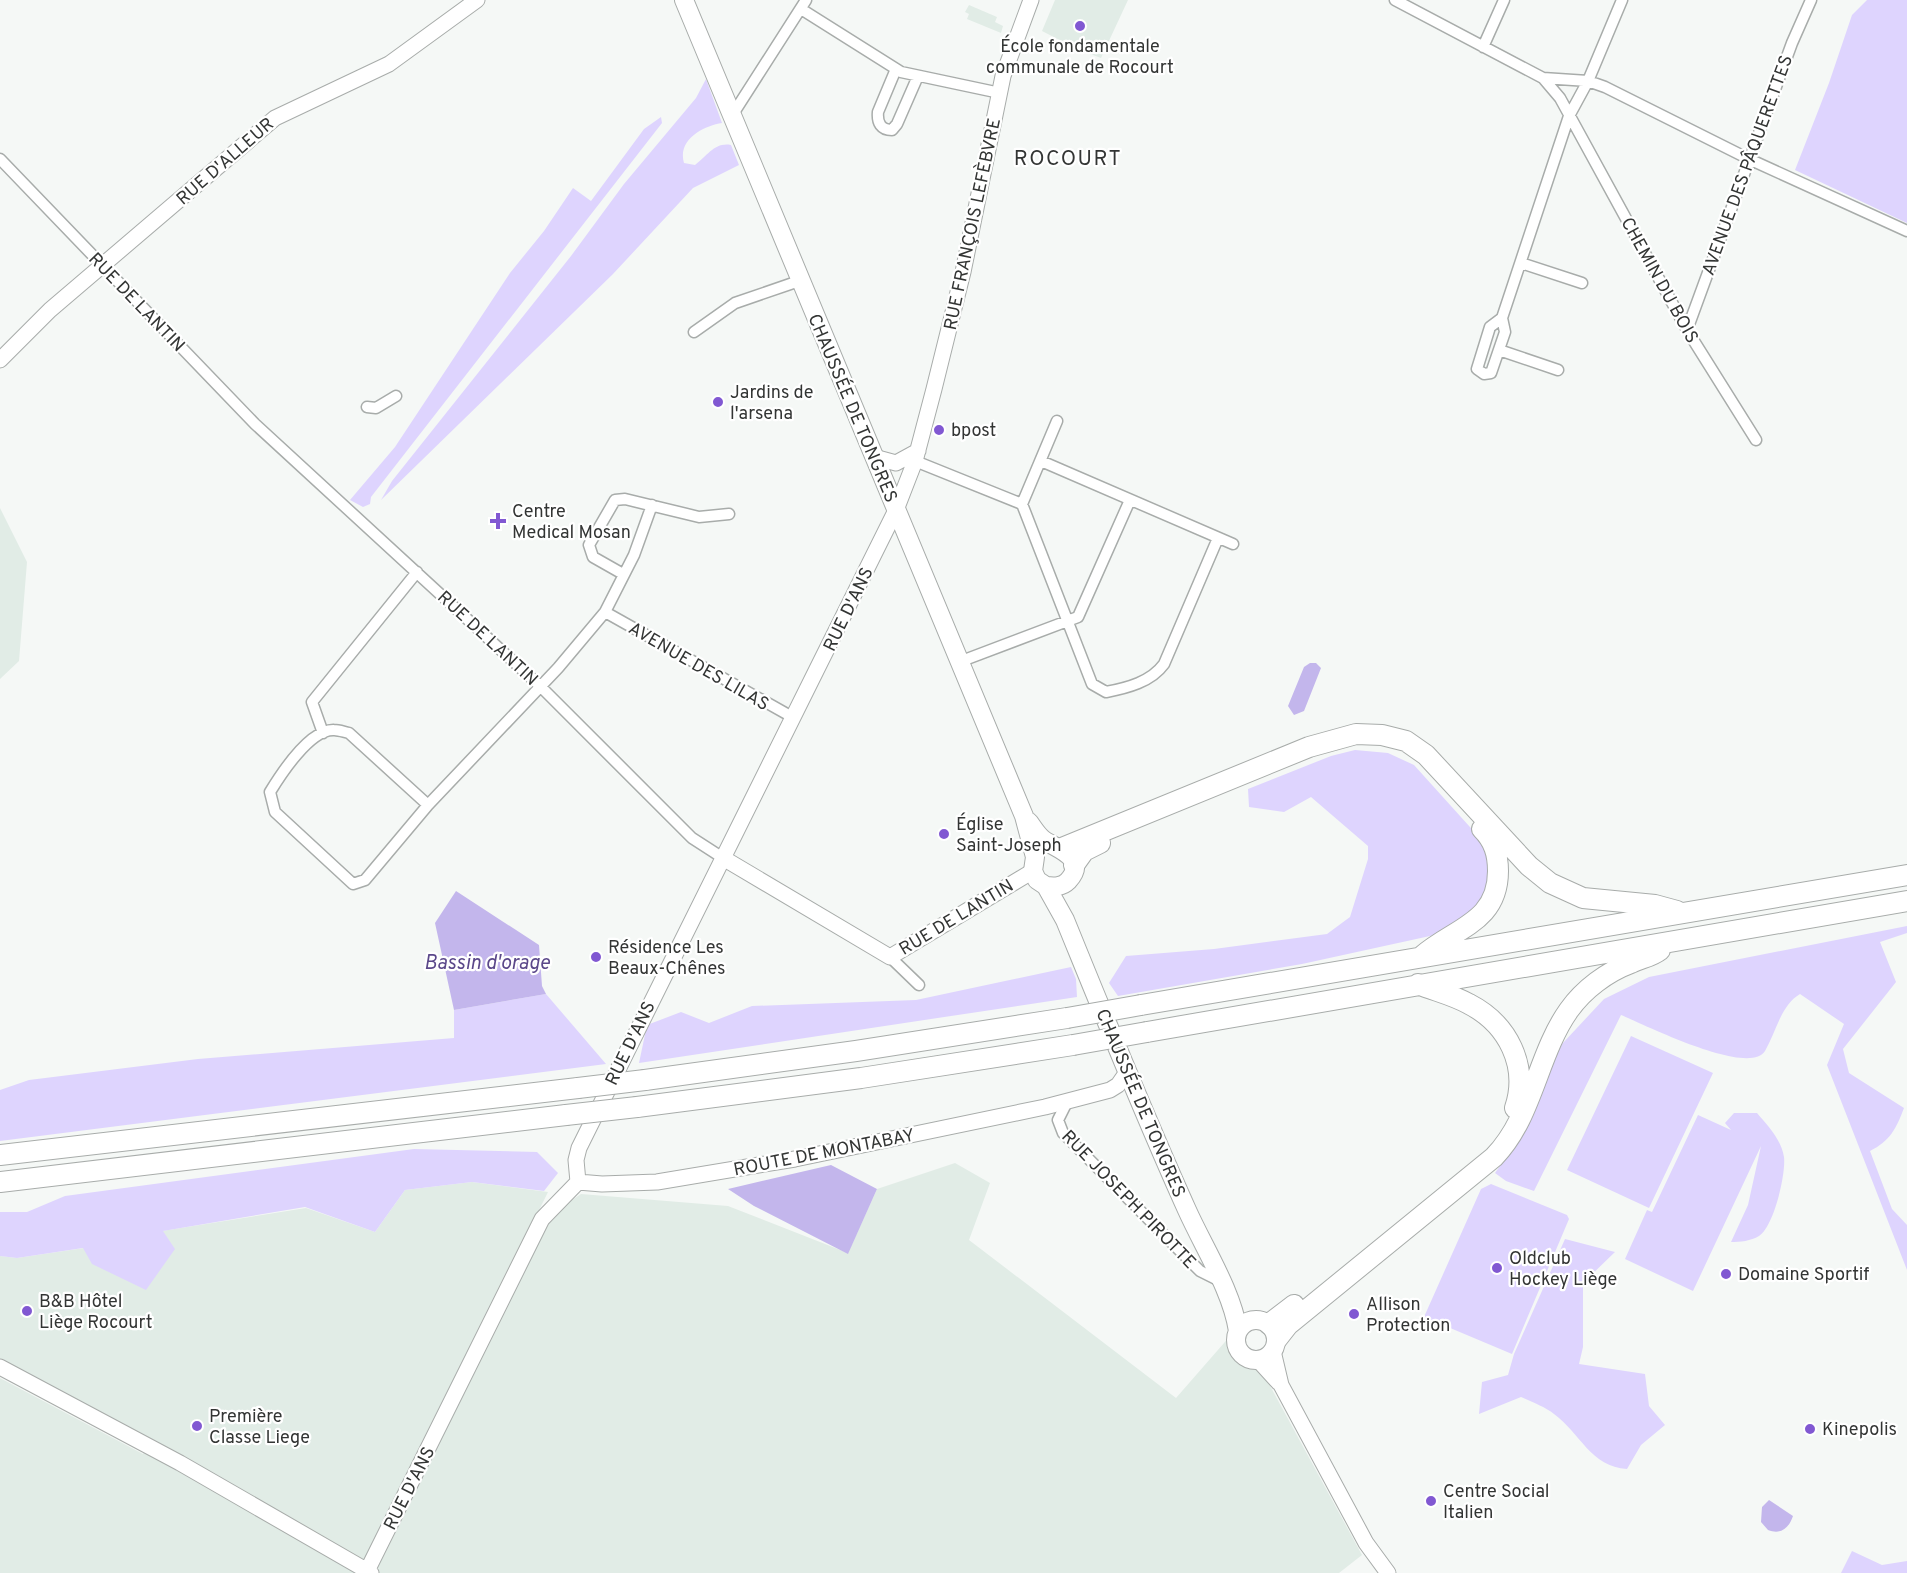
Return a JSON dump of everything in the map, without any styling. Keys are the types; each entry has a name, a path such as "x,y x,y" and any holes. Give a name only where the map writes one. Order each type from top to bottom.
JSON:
{"highway":[{"path":"1060,848 1309,747 1356,734 1382,735 1406,741 1426,755 1528,866 1550,883 1583,898 1655,905 1685,913"},
{"path":"1074,865 1084,851 1097,844 1323,751 1352,745 1380,745 1402,751 1421,762 1488,836 1496,849 1498,882 1488,908 1465,930 1438,942 1420,958"},
{"path":"0,1155 645,1080 856,1051 1067,1018 1907,875"},
{"path":"0,1182 637,1107 861,1078 1073,1045 1907,901"},
{"path":"1267,1339 1288,1325 1500,1151 1514,1131 1558,1028 1569,1009 1600,980 1632,962 1654,955 1670,941"},
{"path":"1267,1339 1487,1153 1513,1116 1520,1086 1520,1070 1508,1039 1485,1014 1472,1005 1418,984"}],"main road":[{"name":"RUE D'ALLEUR","path":"0,360 50,310 103,267 274,118 389,64 477,0"},
{"name":"CHAUSSÉE DE TONGRES","path":"684,0 733,114 799,281 1024,816 1037,880 1055,886 1065,921 1127,1072 1236,1316 1238,1331 1236,1340 1238,1349 1244,1356 1267,1339 1222,1282"},
{"name":"RUE FRANÇOIS LEFÈBVRE","path":"896,510 916,456 963,272 1008,58 1031,0"},
{"path":"874,457 896,463 916,456"},
{"name":"RUE D'ANS","path":"368,1572 542,1219 578,1182 576,1160 579,1148 896,510"},
{"path":"883,537 890,536 909,543"},
{"name":"CHAUSSÉE DE TONGRES","path":"1024,816 1042,839 1070,855 1074,865"},
{"path":"1034,864 1045,848 1060,848"},
{"name":"RUE DE LANTIN","path":"723,858 890,957 1034,864"},
{"path":"1055,886 1071,877 1074,865"},
{"name":"RUE JOSEPH PIROTTE","path":"1068,1100 1110,1090 1118,1085 1127,1072"},
{"name":"ROUTE DE MONTABAY","path":"578,1182 639,1184 680,1179 840,1150 1068,1100"},
{"path":"1238,1331 1246,1323 1267,1339 1281,1385 1366,1543 1388,1573"},
{"path":"0,1367 180,1463 368,1572"}],"street":[{"name":"CHEMIN DU BOIS","path":"1395,0 1543,78 1560,98 1687,330 1756,440"},
{"path":"1482,47 1504,0"},
{"path":"1502,318 1490,327 1477,369 1484,374 1491,372 1505,332 1502,318 1569,116 1588,81 1622,0"},
{"name":"AVENUE DES PÂQUERETTES","path":"1687,330 1751,160 1791,43 1811,0"},
{"path":"733,114 803,5 896,69 918,76 1000,93"},
{"path":"896,69 878,112 881,128 886,130 892,130 897,124 918,76"},
{"name":"CHEMIN DU BOIS","path":"1543,78 1588,81"},
{"path":"1588,81 1751,160 1907,231"},
{"name":"RUE DE LANTIN","path":"0,159 255,424 540,686 692,838 723,858"},
{"path":"1521,263 1582,284"},
{"path":"694,333 735,303 799,281"},
{"path":"1499,350 1558,370"},
{"path":"367,407 376,408 396,396"},
{"path":"1057,421 1022,504 1092,684 1106,692 1124,689 1156,675 1164,664 1218,538"},
{"path":"916,456 1022,504"},
{"path":"1041,461 1233,544"},
{"path":"623,574 593,557 589,545 615,500 625,499 699,517 729,514"},
{"path":"959,662 1078,617 1130,500"},
{"path":"428,805 349,733 333,729 313,738 283,771 270,792 275,812 353,884 364,880 428,805 540,686 605,612 634,555 652,506"},
{"path":"323,733 312,702 417,572"},
{"name":"AVENUE DES LILAS","path":"605,612 794,718"},
{"path":"890,957 919,984"},
{"name":"RUE JOSEPH PIROTTE","path":"1068,1100 1058,1120 1063,1133 1200,1271 1222,1282"}],"shaded area":[{"name":"École fondamentale communale de Rocourt","path":"1055,0 1128,0 1101,58 1077,49 1042,31"},
{"path":"1867,0 1907,0 1907,223 1795,170 1829,83 1852,15"},
{"path":"969,5 997,17 995,22 1003,26 1001,33 967,19 969,14 965,12"},
{"path":"706,79 722,123 707,127 688,141 684,147 684,163 695,165 720,145 731,145 739,165 693,188 613,274 381,500 392,481 571,256 624,184 696,98"},
{"path":"661,117 662,123 371,497 370,504 363,507 350,500 395,447 510,273 544,231 573,188 591,201 644,129"},
{"path":"0,508 27,562 19,661 0,679"},
{"path":"1355,750 1388,753 1414,765 1488,847 1491,884 1462,929 1302,964 1118,996 1109,983 1126,956 1214,949 1327,934 1350,917 1368,859 1368,846 1311,797 1284,812 1249,807 1248,789 1331,756"},
{"path":"1907,926 1907,933 1880,942 1896,982 1843,1049 1849,1073 1904,1108 1891,1134 1883,1143 1870,1151 1892,1209 1907,1225 1907,1270 1827,1065 1844,1024 1800,994 1783,1012 1765,1051 1755,1057 1739,1058 1719,1054 1673,1038 1621,1015 1534,1191 1506,1181 1495,1173 1523,1134 1522,1127 1562,1044 1604,999 1649,977"},
{"path":"1071,967 1076,979 1077,997 639,1063 647,1025 681,1012 709,1023 752,1006 916,1000"},
{"path":"546,994 606,1064 0,1141 0,1090 29,1080 198,1059 454,1038 454,1010"},
{"path":"1631,1036 1713,1073 1649,1208 1567,1170"},
{"path":"1734,1113 1757,1113 1777,1139 1784,1157 1781,1187 1770,1222 1759,1236 1731,1242 1748,1205 1761,1146 1693,1291 1625,1259 1647,1210 1652,1212 1698,1115 1731,1130 1725,1123"},
{"path":"414,1149 537,1152 558,1173 544,1191 472,1182 405,1190 375,1232 305,1207 163,1231 175,1249 146,1290 92,1264 83,1248 17,1258 0,1256 0,1212 27,1212 65,1196"},
{"path":"955,1163 990,1183 969,1240 1176,1398 1231,1335 1242,1364 1262,1371 1362,1555 1339,1573 372,1573 548,1224 563,1206 581,1194 728,1206 848,1253 877,1189"},
{"path":"472,1182 548,1192 360,1573 0,1573 0,1378 143,1454 150,1441 0,1369 0,1256 17,1258 84,1248 162,1231 306,1208 375,1232 405,1190"},
{"name":"Oldclub Hockey Liège","path":"1491,1184 1567,1215 1569,1219 1512,1354 1424,1317 1481,1189"},
{"path":"1565,1239 1615,1252 1583,1283 1583,1347 1579,1364 1645,1374 1649,1406 1665,1425 1641,1445 1627,1469 1615,1467 1595,1456 1554,1414 1521,1397 1479,1414 1482,1382 1508,1375 1514,1354"},
{"path":"1852,1551 1882,1565 1907,1561 1907,1573 1841,1573"}],"water":[{"path":"1310,663 1316,663 1321,668 1304,711 1294,715 1288,706 1304,667"},
{"name":"Bassin d'orage","path":"456,891 539,945 542,986 546,994 454,1010 435,923"},
{"path":"831,1165 877,1189 848,1254 754,1206 728,1189"},
{"path":"1769,1500 1793,1516 1787,1527 1781,1531 1768,1530 1761,1522 1762,1507"}],"place":[{"name":"École fondamentale communale de Rocourt","path":"1080,26"},
{"name":"Jardins de l'arsena","path":"718,402"},
{"name":"bpost","path":"939,430"},
{"name":"Centre Medical Mosan","path":"498,521"},
{"name":"Église Saint-Joseph","path":"944,834"},
{"name":"Résidence Les Beaux-Chênes","path":"596,957"},
{"name":"Oldclub Hockey Liège","path":"1497,1268"},
{"name":"Domaine Sportif","path":"1726,1274"},
{"name":"B&B Hôtel Liège Rocourt","path":"27,1311"},
{"name":"Allison Protection","path":"1354,1314"},
{"name":"Première Classe Liege","path":"197,1426"},
{"name":"Kinepolis","path":"1810,1429"},
{"name":"Centre Social Italien","path":"1431,1501"}],"district":[{"name":"ROCOURT","path":"1068,158"}]}
